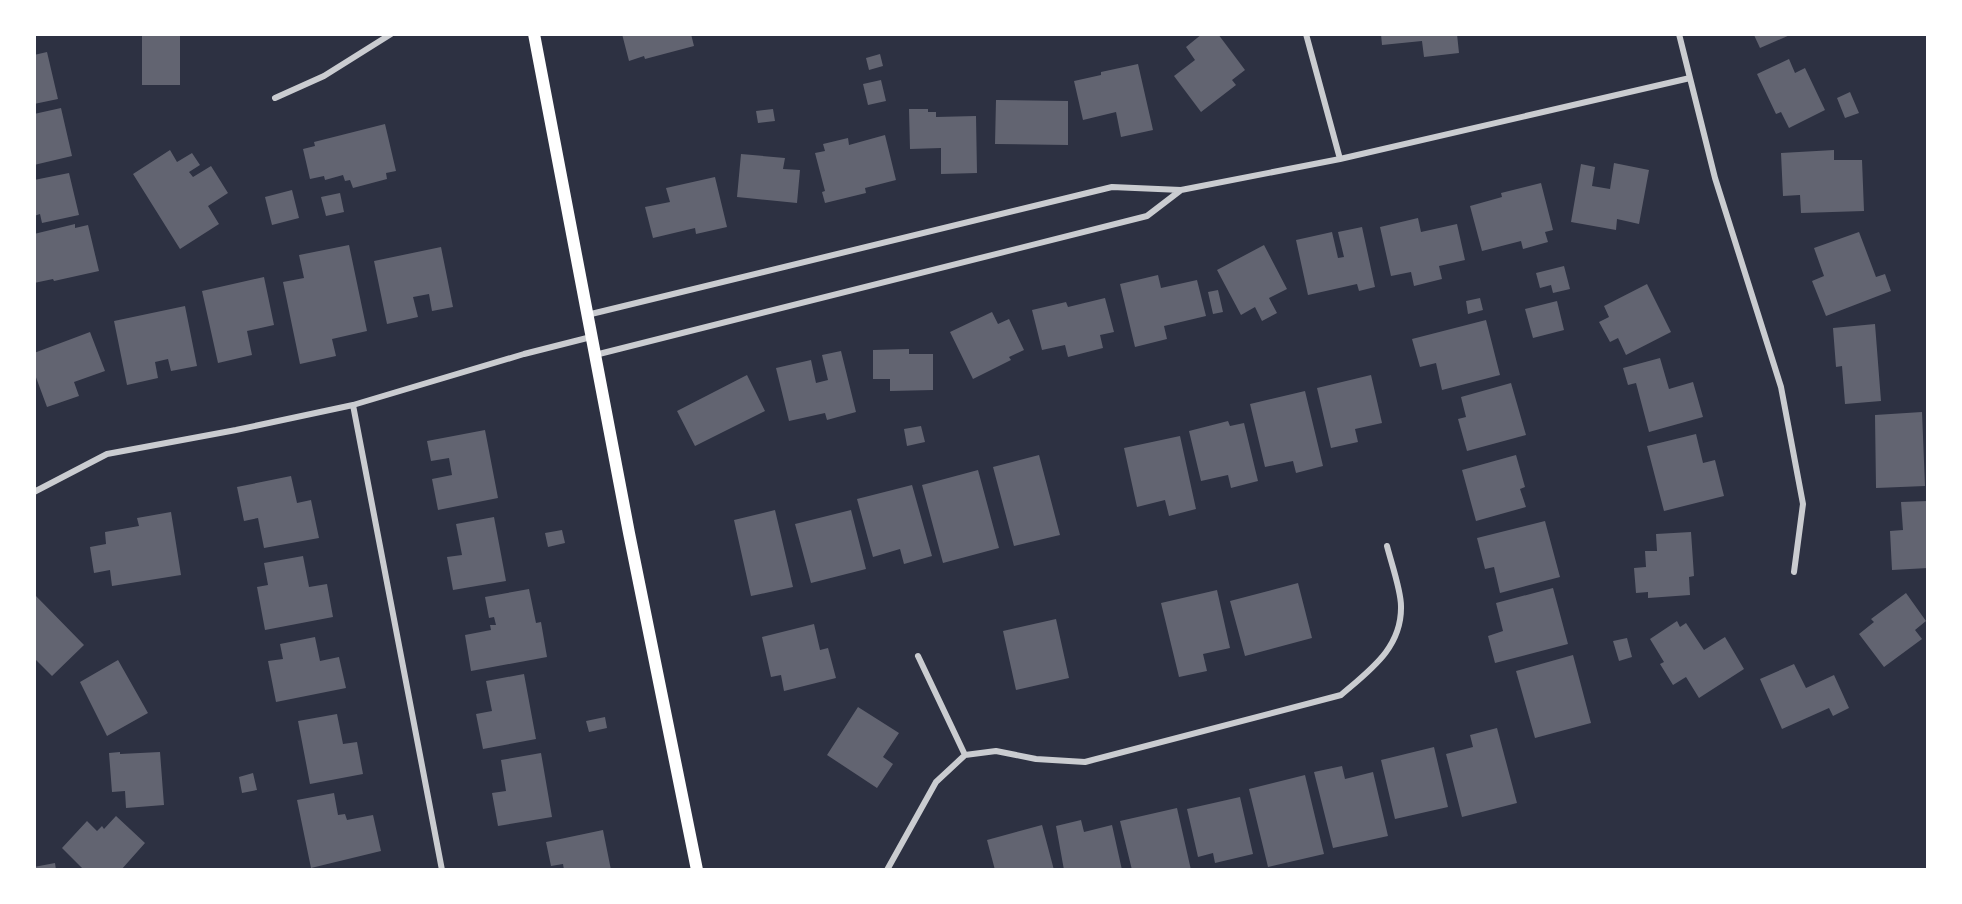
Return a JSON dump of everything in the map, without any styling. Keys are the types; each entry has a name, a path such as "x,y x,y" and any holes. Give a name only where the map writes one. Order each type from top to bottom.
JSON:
{"main road":[{"path":"534,34 594,355 697,870"}],"street":[{"path":"275,98 324,76 390,34"},
{"path":"1306,34 1340,159"},
{"path":"1679,34 1715,178 1781,387 1803,504 1794,572"},
{"path":"587,315 1112,188 1181,190 1340,159 1690,78"},
{"path":"594,355 1147,216 1181,190"},
{"path":"34,492 107,454 353,405 524,354 591,337"},
{"path":"353,405 442,870"},
{"path":"887,870 936,782 965,755 996,751 1036,759 1085,762 1341,695 1374,668 1396,638 1401,605 1387,546"},
{"path":"918,656 965,755"}],"building":[{"path":"142,34 180,34 180,85 142,85"},
{"path":"622,34 691,34 694,46 629,61"},
{"path":"1202,34 1218,34 1245,70 1232,80 1236,85 1201,112 1174,76 1195,60 1186,47"},
{"path":"1381,34 1457,34 1459,53 1424,57 1422,41 1382,45"},
{"path":"1754,35 1790,35 1760,48"},
{"path":"47,52 58,99 34,104 34,55"},
{"path":"880,54 883,66 869,70 866,58"},
{"path":"1789,59 1795,73 1805,68 1825,110 1789,128 1781,112 1776,114 1757,74"},
{"path":"1138,64 1153,130 1121,137 1116,112 1083,120 1074,81"},
{"path":"881,80 886,101 868,105 863,84"},
{"path":"1850,92 1859,113 1845,118 1837,98"},
{"path":"996,100 1068,101 1068,145 995,144"},
{"path":"61,108 72,156 34,165 34,114"},
{"path":"773,109 775,121 758,123 756,111"},
{"path":"909,109 928,109 928,112 936,112 936,117 976,116 977,173 941,174 941,148 910,149"},
{"path":"385,124 396,171 386,173 387,179 353,188 350,180 345,181 343,175 325,180 324,176 310,179 303,149 315,146 314,142"},
{"path":"885,135 896,180 865,188 866,193 825,203 822,192 825,191 815,153 825,151 823,144 848,138 849,145"},
{"path":"170,150 177,162 192,153 200,165 189,172 193,177 211,166 228,193 208,206 219,224 180,249 133,174"},
{"path":"1834,150 1834,160 1862,160 1864,211 1801,213 1800,195 1783,196 1781,153"},
{"path":"741,154 785,158 783,169 800,170 797,203 737,197"},
{"path":"1614,163 1649,170 1639,224 1617,219 1616,230 1571,222 1581,164 1595,167 1592,186 1610,189"},
{"path":"69,173 79,215 42,223 40,214 34,216 34,180"},
{"path":"715,177 727,227 696,234 695,228 653,238 645,207 670,202 666,188"},
{"path":"1541,183 1553,230 1545,232 1548,242 1523,249 1521,241 1482,251 1470,206 1502,197 1501,193"},
{"path":"292,190 299,218 272,225 265,197"},
{"path":"340,193 344,212 326,216 321,197"},
{"path":"1418,218 1421,232 1457,224 1465,260 1439,266 1442,279 1414,286 1411,272 1391,276 1380,227"},
{"path":"75,224 75,228 88,225 99,271 34,283 34,234"},
{"path":"1362,227 1375,287 1359,291 1357,284 1308,295 1296,240 1332,232 1338,258 1344,257 1338,232"},
{"path":"1859,232 1876,277 1885,274 1891,291 1826,316 1812,281 1824,276 1814,248"},
{"path":"349,245 367,331 332,339 336,356 300,364 283,282 304,278 299,255"},
{"path":"1264,245 1287,289 1269,298 1277,313 1262,321 1255,307 1241,315 1217,270"},
{"path":"441,247 453,307 432,311 429,294 413,297 418,317 387,324 374,261"},
{"path":"1564,266 1570,289 1553,293 1551,285 1540,288 1536,273"},
{"path":"1158,275 1161,288 1197,280 1206,316 1164,326 1167,339 1135,347 1120,284"},
{"path":"264,277 274,325 247,331 252,355 218,363 202,291"},
{"path":"1647,284 1671,332 1626,355 1618,338 1610,342 1599,322 1609,317 1604,306"},
{"path":"1218,290 1223,312 1213,314 1208,292"},
{"path":"1105,298 1114,332 1100,335 1103,348 1068,357 1065,345 1042,350 1032,310 1066,302 1068,307"},
{"path":"1480,298 1483,310 1468,314 1466,301"},
{"path":"1557,301 1564,330 1533,338 1525,309"},
{"path":"185,306 197,366 171,371 168,359 155,362 158,378 127,385 114,321"},
{"path":"992,312 998,324 1009,319 1024,350 1009,357 1011,360 973,379 950,332"},
{"path":"1486,320 1500,375 1442,390 1436,363 1420,367 1412,339"},
{"path":"1875,324 1881,401 1845,404 1842,366 1836,367 1833,328"},
{"path":"90,332 105,371 74,382 79,396 47,407 34,372 34,353"},
{"path":"909,349 909,354 933,354 933,390 890,391 890,379 873,379 873,350"},
{"path":"841,351 856,412 827,420 825,413 789,421 776,368 811,360 816,383 828,380 822,355"},
{"path":"1660,358 1669,389 1693,382 1703,417 1649,432 1636,383 1628,385 1623,368"},
{"path":"747,375 765,411 695,446 677,411"},
{"path":"1371,375 1382,423 1355,429 1358,442 1331,448 1317,388"},
{"path":"1511,383 1526,435 1467,451 1458,419 1466,417 1461,397"},
{"path":"1305,391 1323,466 1296,473 1293,461 1265,467 1250,404"},
{"path":"1922,412 1925,486 1876,488 1875,415"},
{"path":"1228,421 1230,426 1244,423 1258,481 1231,488 1228,475 1201,481 1189,431"},
{"path":"921,426 925,442 907,446 904,429"},
{"path":"485,430 498,498 438,510 432,479 452,475 449,458 431,461 427,441"},
{"path":"1696,434 1703,463 1715,460 1724,496 1664,511 1647,446"},
{"path":"1180,436 1196,509 1169,516 1165,500 1137,507 1124,448"},
{"path":"1039,455 1060,535 1014,546 993,467"},
{"path":"1516,455 1525,487 1520,489 1526,507 1476,521 1462,470"},
{"path":"978,470 999,548 943,563 922,485"},
{"path":"291,476 297,503 311,500 319,538 264,548 258,518 244,521 237,487"},
{"path":"912,485 932,556 904,564 900,549 873,557 857,499"},
{"path":"1928,501 1928,568 1892,570 1890,531 1903,530 1901,502"},
{"path":"775,510 793,587 751,596 734,520"},
{"path":"851,510 866,569 811,583 795,524"},
{"path":"171,512 181,575 112,586 110,570 94,573 90,547 106,544 105,532 139,526 137,518"},
{"path":"494,517 506,581 453,590 447,557 462,555 456,524"},
{"path":"1545,521 1560,577 1500,593 1494,567 1485,569 1477,538"},
{"path":"562,530 565,543 548,547 545,533"},
{"path":"1691,532 1694,576 1689,577 1690,595 1648,598 1648,592 1636,593 1634,568 1646,567 1645,551 1657,551 1656,534"},
{"path":"303,556 309,587 327,584 333,617 265,630 257,587 268,585 264,563"},
{"path":"1298,583 1312,638 1245,656 1230,601"},
{"path":"1553,588 1568,644 1495,663 1488,636 1503,631 1496,603"},
{"path":"529,589 536,623 541,622 547,657 471,671 465,635 491,630 490,625 496,625 494,617 489,618 485,597"},
{"path":"1217,590 1230,648 1203,654 1207,671 1179,677 1161,603"},
{"path":"1906,593 1926,621 1915,630 1922,639 1884,667 1859,634 1874,622 1871,619"},
{"path":"34,594 84,645 52,676 34,658"},
{"path":"1056,619 1069,678 1016,690 1003,631"},
{"path":"1677,621 1680,627 1686,623 1704,650 1725,637 1744,669 1699,698 1686,677 1673,685 1660,664 1664,662 1650,639"},
{"path":"814,624 820,650 828,648 836,678 784,691 781,675 771,677 762,637"},
{"path":"315,637 320,661 339,657 346,688 276,702 268,661 283,659 280,644"},
{"path":"1627,638 1632,657 1619,661 1613,641"},
{"path":"1573,655 1591,723 1535,738 1516,671"},
{"path":"118,660 148,713 107,736 80,682"},
{"path":"1794,664 1806,688 1834,675 1849,708 1833,716 1829,708 1782,729 1760,679"},
{"path":"524,674 536,739 483,749 476,714 492,711 486,681"},
{"path":"858,707 899,733 883,757 893,764 877,788 827,755"},
{"path":"337,714 343,744 357,742 363,774 310,784 298,721"},
{"path":"605,717 607,728 589,732 586,721"},
{"path":"1497,728 1517,803 1462,817 1446,754 1473,747 1470,735"},
{"path":"1434,747 1448,807 1395,819 1381,760"},
{"path":"120,752 120,754 160,752 164,805 126,808 125,791 112,792 109,753"},
{"path":"541,753 552,817 498,826 492,793 506,791 501,760"},
{"path":"1342,766 1345,779 1373,772 1388,836 1333,848 1314,772"},
{"path":"253,773 257,790 242,793 239,777"},
{"path":"1305,775 1324,854 1268,867 1249,789"},
{"path":"334,793 338,815 345,814 347,820 373,815 381,851 311,868 297,800"},
{"path":"1240,797 1253,854 1215,863 1213,853 1198,857 1187,809"},
{"path":"1177,808 1191,870 1132,870 1120,821"},
{"path":"116,816 145,843 121,870 84,870 62,848 87,821 97,831 102,826 104,829"},
{"path":"1081,820 1084,832 1112,825 1122,870 1064,870 1056,826"},
{"path":"1042,825 1054,870 995,870 987,840"},
{"path":"603,830 611,870 564,870 563,864 551,866 546,842"},
{"path":"55,863 56,870 34,870 34,867"}]}
